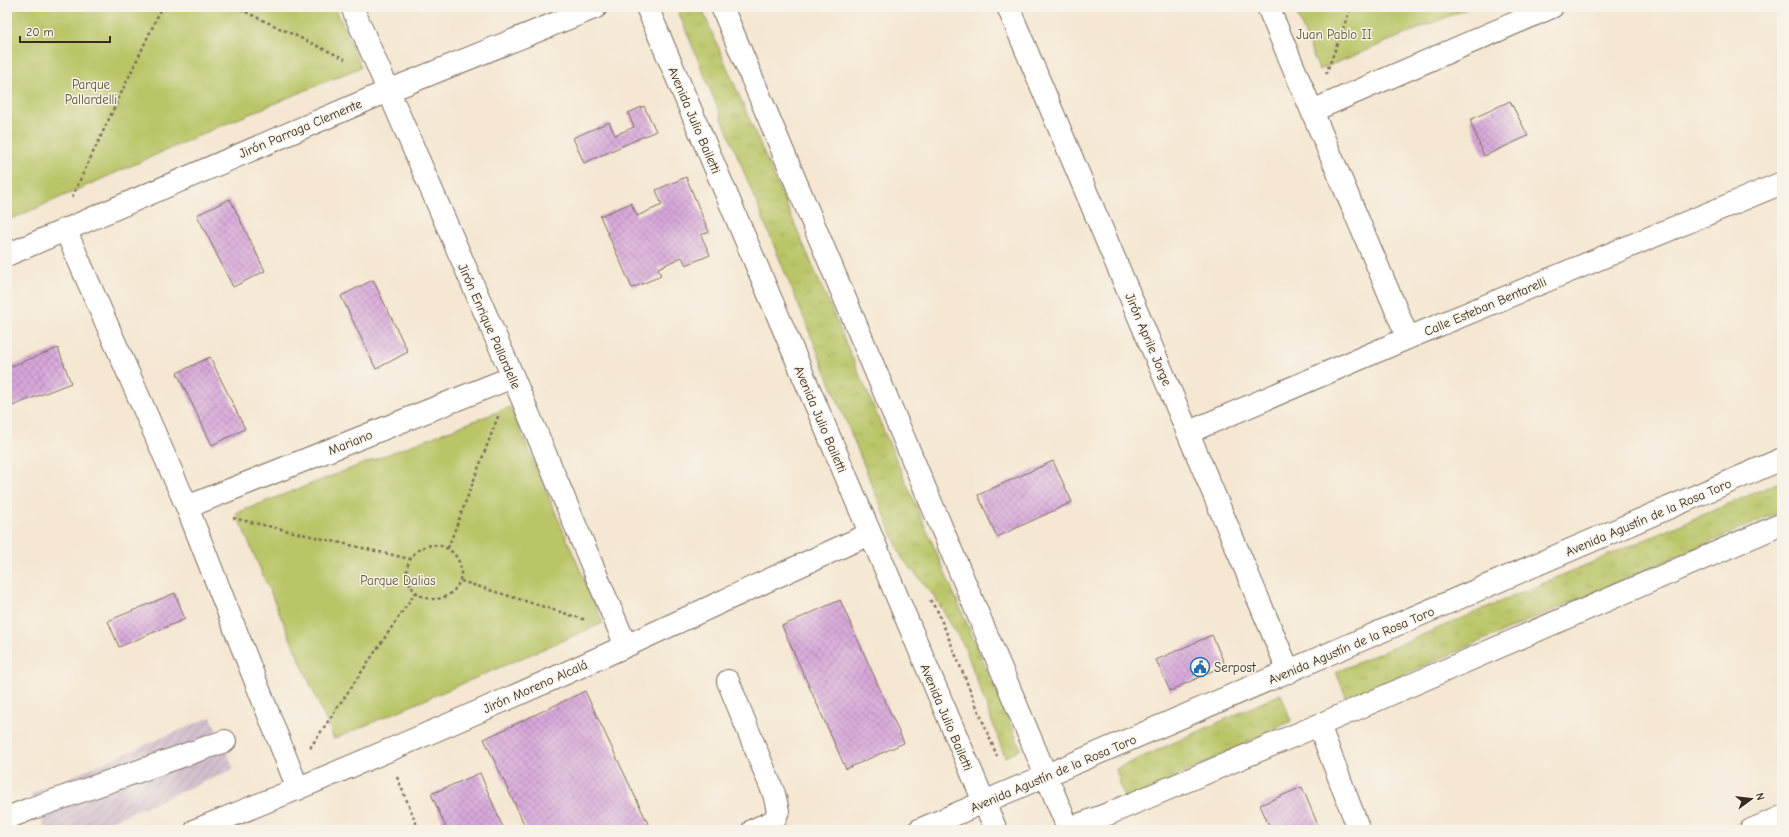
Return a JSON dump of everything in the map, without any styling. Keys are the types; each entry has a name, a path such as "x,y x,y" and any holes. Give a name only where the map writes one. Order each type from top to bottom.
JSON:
{"street":[{"name":"Jirón Enrique Pallardelle","path":"352,7 513,377 623,638"},
{"name":"Jirón Parraga Clemente","path":"7,255 385,84 596,7"},
{"name":"Avenida Julio Bailetti","path":"647,7 996,830"},
{"path":"722,7 1047,775 1067,830 1319,725 1782,524"},
{"name":"Jirón Aprile Jorge","path":"1008,7 1290,672"},
{"path":"1268,7 1408,338"},
{"path":"1312,111 1552,7"},
{"name":"Calle Esteban Bentarelli","path":"1189,432 1408,338 1782,183"},
{"path":"65,229 187,508 295,782"},
{"name":"Mariano","path":"187,508 513,377"},
{"name":"Avenida Agustín de la Rosa Toro","path":"919,830 1290,672 1782,459"},
{"name":"Jirón Moreno Alcalá","path":"196,830 295,782 386,752 623,638 870,534"},
{"path":"728,681 774,794 778,811 774,821 753,830"},
{"path":"1319,725 1359,830"},
{"path":"7,818 225,741"},
{"path":"1751,830 1782,817"}],"path":[{"path":"65,229 66,210 162,7"},
{"path":"235,7 385,84"},
{"path":"1312,111 1351,7"},
{"path":"448,548 513,377"},
{"path":"187,508 410,559"},
{"path":"440,545 448,548 455,554 459,562 462,571 461,580 453,592 442,599 432,600 423,598 415,593 409,585 407,568 410,559 415,552 422,547 440,545"},
{"path":"461,580 623,638"},
{"path":"295,782 415,593"},
{"path":"386,752 418,830"}],"shaded area":[{"path":"211,717 234,769 90,830 46,830 30,794"}],"green space":[{"name":"Parque Pallardelli","path":"7,7 335,7 361,67 216,128 7,220"},
{"path":"684,7 701,7 1021,749 1005,757 965,648 934,596 902,558 678,11"},
{"name":"Juan Pablo II","path":"1294,7 1471,7 1319,70"},
{"name":"Parque Dalias","path":"510,407 603,623 334,739 236,513"},
{"path":"1782,481 1782,511 1347,699 1336,672"},
{"path":"1281,694 1291,721 1125,802 1116,769"}],"building":[{"path":"1510,101 1528,136 1484,156 1470,120"},
{"path":"644,106 656,131 584,163 573,138 609,122 615,135 634,127 628,113"},
{"path":"686,177 709,232 701,235 710,255 686,265 682,257 658,268 661,276 632,288 600,216 631,203 637,216 662,205 656,190"},
{"path":"230,199 265,271 233,287 197,215"},
{"path":"373,280 408,352 376,369 341,296"},
{"path":"58,348 71,383 7,408 7,368"},
{"path":"210,357 245,429 212,445 177,373"},
{"path":"1053,461 1072,502 997,537 978,495"},
{"path":"175,593 185,619 119,647 108,621"},
{"path":"840,600 904,743 846,769 782,626"},
{"path":"1212,635 1225,665 1170,691 1156,660"},
{"path":"585,691 651,830 527,830 484,739"},
{"path":"480,773 504,830 447,830 431,794"},
{"path":"1302,787 1320,830 1271,830 1260,805"}],"place":[{"name":"Serpost","path":"1200,667"}]}
